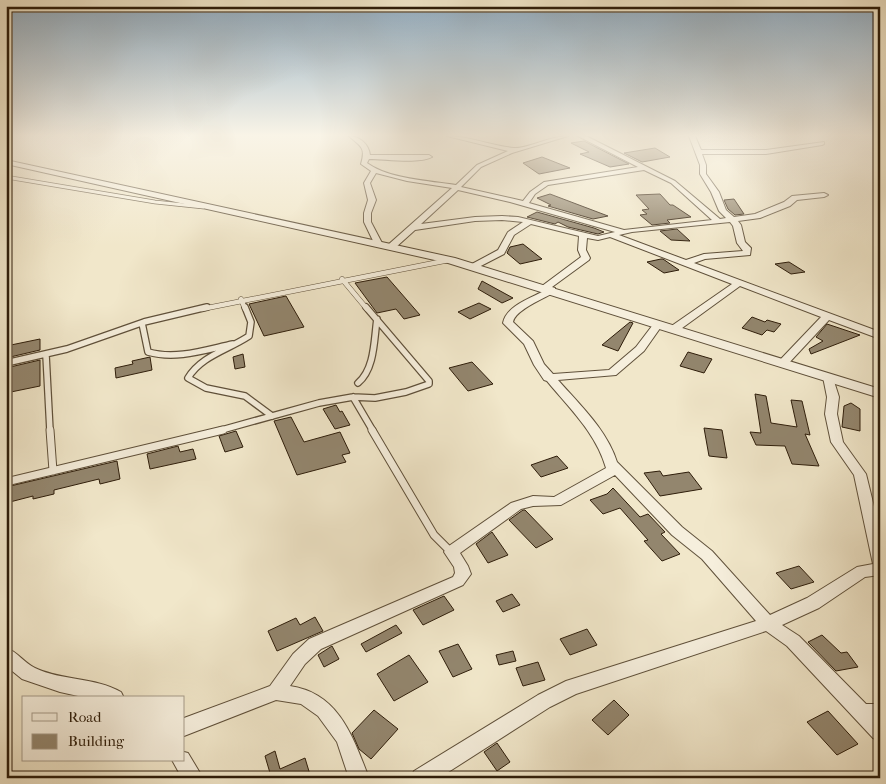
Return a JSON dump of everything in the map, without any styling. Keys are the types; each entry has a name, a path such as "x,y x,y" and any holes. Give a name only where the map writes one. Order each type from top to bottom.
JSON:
{"street":[{"path":"54,173 451,260 828,376 880,394"},
{"path":"373,173 367,183 372,200 366,213 368,225 378,243"},
{"path":"380,173 457,188 623,232"},
{"path":"392,246 472,173"},
{"path":"524,205 532,192 546,183 614,173"},
{"path":"654,173 673,182 718,222"},
{"path":"687,263 704,257 747,253 747,248 741,243 737,225 723,211 703,173"},
{"path":"412,228 475,219 502,218 529,222 598,238 663,226 718,222 757,216 801,197 824,195"},
{"path":"474,267 502,252 511,234 529,222"},
{"path":"611,235 880,336"},
{"path":"583,236 582,250 586,258 549,289 518,309 509,317 508,323 529,343 539,366 591,426 607,450 613,465 677,531 707,555 768,624 793,642 880,732"},
{"path":"674,329 740,282"},
{"path":"783,363 827,316"},
{"path":"548,378 612,373 640,349 658,324"},
{"path":"828,376 833,397 831,414 837,442 860,474 880,564"},
{"path":"276,692 299,660 315,644 458,581 463,574 461,566 451,552 516,506 533,501 556,502 609,474 613,469 613,465"},
{"path":"421,778 536,705 572,687 768,624 813,603 862,571 880,569"},
{"path":"6,655 28,674 60,684 112,696"},
{"path":"185,727 276,692 305,696 324,710 344,737 359,778"},
{"path":"862,713 880,712"},
{"path":"182,762 193,778"}],"lane":[{"path":"6,177 155,202 212,207"},
{"path":"6,363 46,355 142,323 241,300 342,279 451,260"},
{"path":"6,482 235,427 353,396 375,398 406,392 429,384 429,381 342,279"},
{"path":"241,300 251,322 249,336 240,343 197,365 191,370 188,378 194,385 239,393 250,398 272,416"},
{"path":"358,384 365,378 370,363 377,319"},
{"path":"142,323 148,352 158,356 183,354 240,343"},
{"path":"46,355 46,381 53,471"},
{"path":"353,396 434,536 451,552"}],"building":[{"path":"550,194 608,216 593,219 548,206 551,205 537,198"},
{"path":"660,194 670,205 691,217 667,220 670,223 652,225 640,215 647,214 642,210 649,209 636,195"},
{"path":"734,199 744,214 735,215 728,209 724,200"},
{"path":"537,212 604,232 598,234 568,227 558,222 555,224 527,217"},
{"path":"677,229 690,241 671,240 660,231"},
{"path":"523,244 542,259 520,264 507,253 510,247"},
{"path":"663,259 679,270 664,273 647,262"},
{"path":"789,262 805,272 791,274 775,264"},
{"path":"387,277 420,315 404,319 396,309 377,313 355,283"},
{"path":"482,281 513,298 502,303 478,289"},
{"path":"286,296 304,327 264,336 249,304"},
{"path":"479,303 491,309 470,319 458,312"},
{"path":"752,317 765,322 767,320 781,324 774,332 767,330 762,335 742,328"},
{"path":"630,322 633,323 618,351 602,345"},
{"path":"827,324 860,335 811,354 809,349 823,341 816,337"},
{"path":"40,339 40,350 6,358 6,346"},
{"path":"688,352 712,359 704,373 680,366"},
{"path":"243,354 245,367 235,369 233,357"},
{"path":"150,357 152,370 116,378 115,368 133,364 132,361"},
{"path":"40,360 40,386 6,393 6,368"},
{"path":"472,362 493,384 468,391 449,368"},
{"path":"755,394 766,396 771,423 797,427 791,400 802,401 810,435 805,434 819,466 792,464 785,446 756,445 750,432 761,433"},
{"path":"851,403 860,409 860,431 842,427 844,406"},
{"path":"336,405 350,425 335,429 323,409"},
{"path":"291,417 304,442 340,432 350,453 342,455 346,462 297,475 274,421"},
{"path":"704,428 722,430 727,458 709,456"},
{"path":"236,431 243,447 225,452 219,436"},
{"path":"178,446 180,452 193,449 196,459 150,469 147,454"},
{"path":"557,456 568,468 541,477 531,465"},
{"path":"117,461 120,479 100,484 99,479 54,490 54,494 33,499 33,496 6,503 6,487"},
{"path":"660,471 663,476 689,472 702,489 660,496 644,473"},
{"path":"613,488 640,517 648,514 665,532 661,534 680,554 662,561 644,541 648,540 620,508 603,514 590,500 607,494"},
{"path":"523,510 553,539 536,548 509,520"},
{"path":"492,532 508,555 488,563 476,544"},
{"path":"799,566 814,582 791,589 776,573"},
{"path":"512,594 520,605 503,612 496,601"},
{"path":"444,596 454,610 423,625 413,610"},
{"path":"315,617 323,631 277,651 268,631 296,618 300,625"},
{"path":"396,625 402,633 366,652 361,644"},
{"path":"587,629 597,645 570,655 560,639"},
{"path":"822,635 841,653 847,652 858,667 836,671 808,642"},
{"path":"458,644 472,669 453,677 439,651"},
{"path":"332,646 339,659 324,667 318,655"},
{"path":"513,651 516,661 499,665 496,655"},
{"path":"409,655 428,682 394,701 377,674"},
{"path":"538,662 545,680 523,686 516,668"},
{"path":"614,700 629,715 608,735 592,720"},
{"path":"374,710 398,729 371,759 359,749 352,733"},
{"path":"828,711 858,744 837,755 807,722"},
{"path":"497,743 510,762 497,771 484,752"},
{"path":"275,751 280,769 305,758 311,778 260,778 270,773 265,756"}]}
